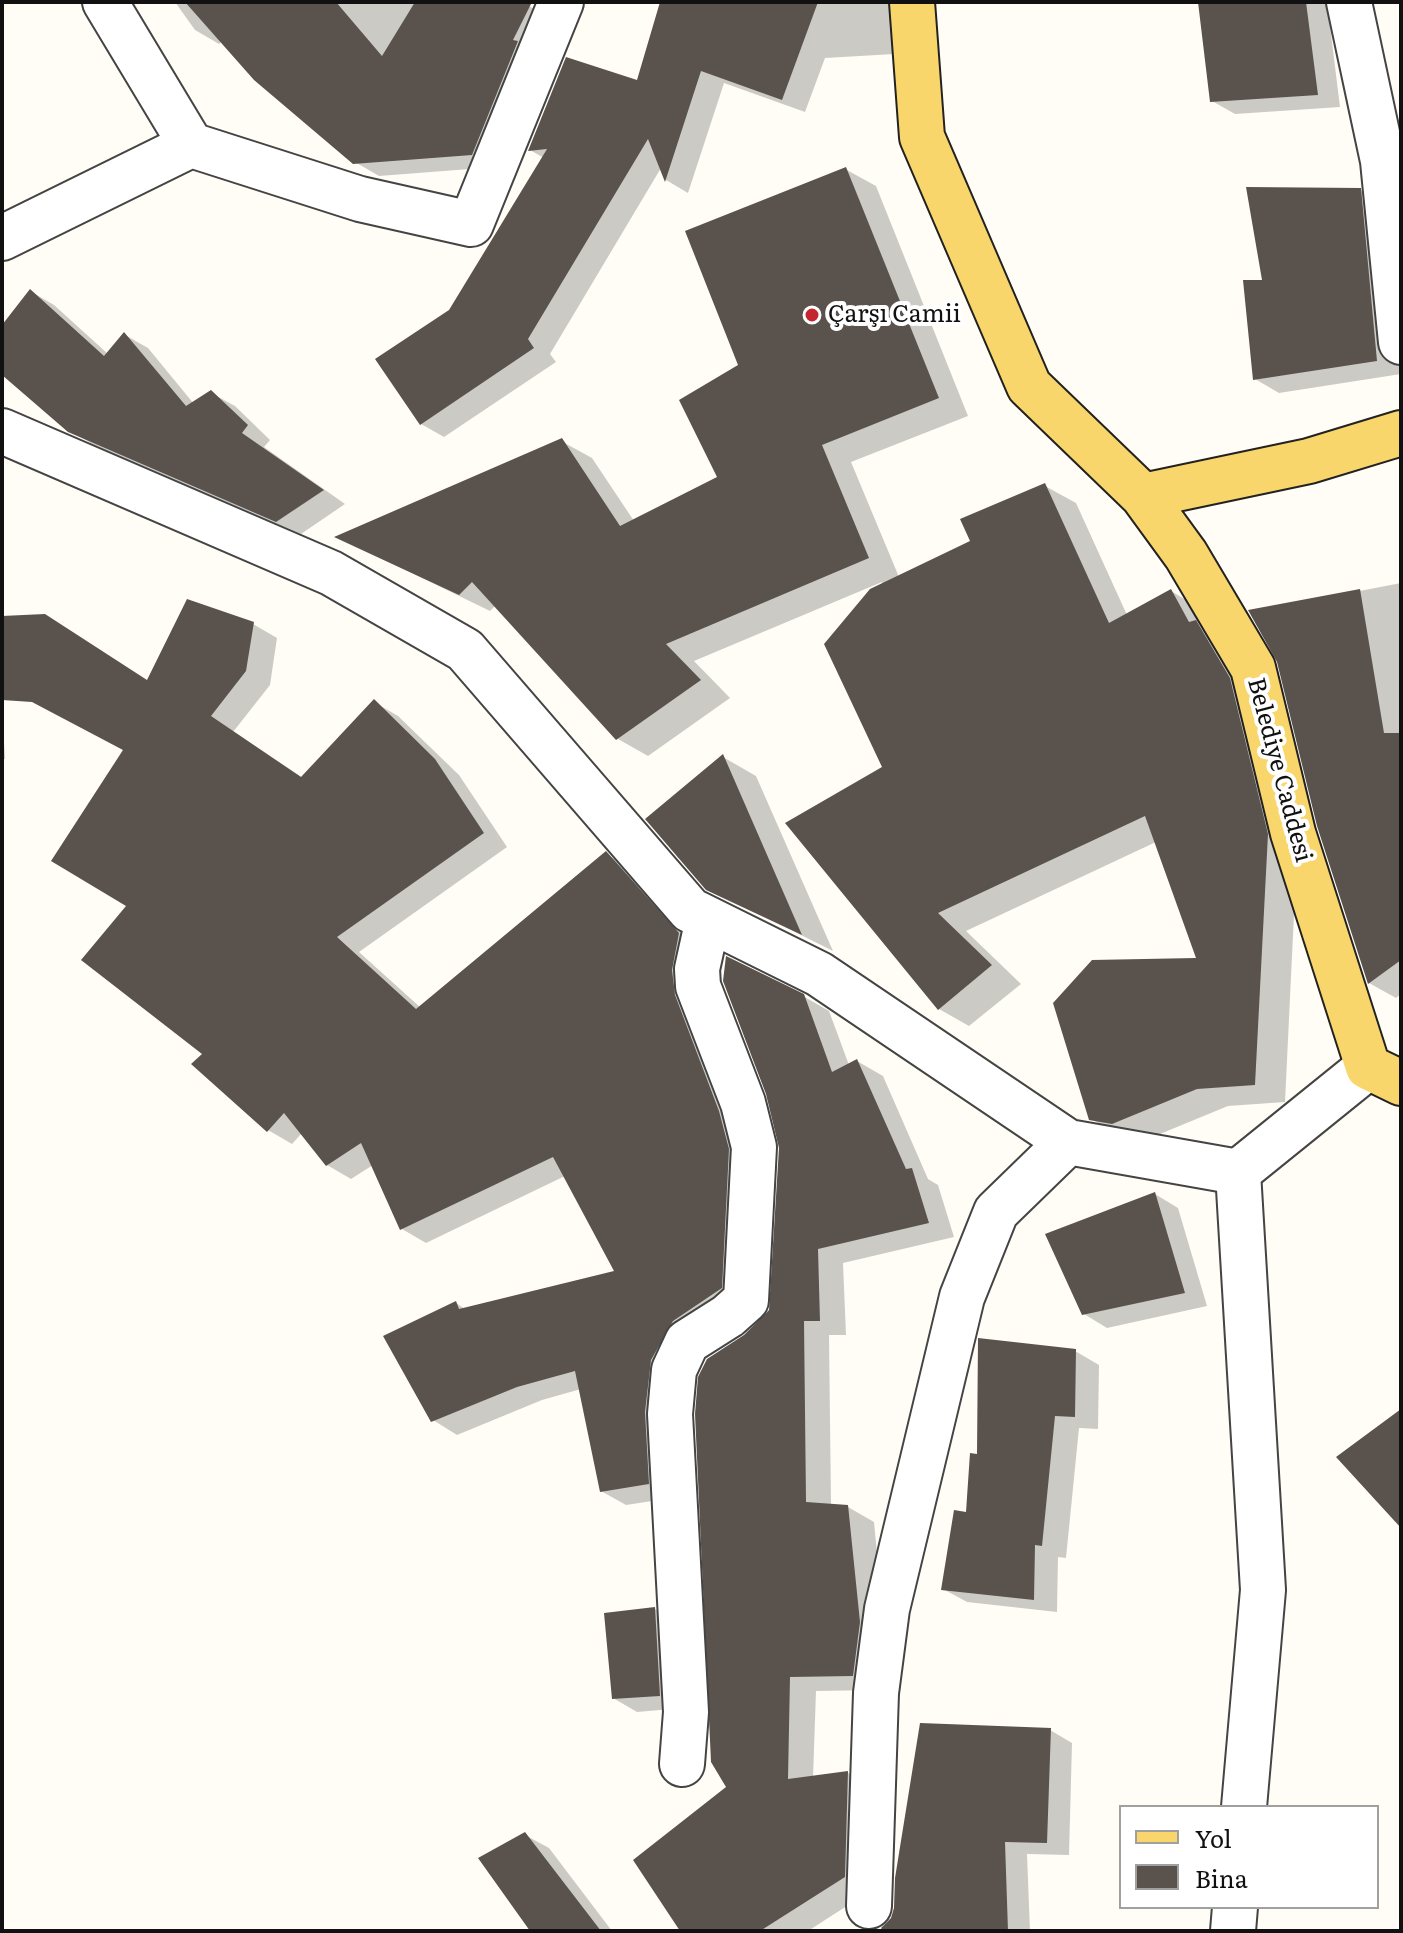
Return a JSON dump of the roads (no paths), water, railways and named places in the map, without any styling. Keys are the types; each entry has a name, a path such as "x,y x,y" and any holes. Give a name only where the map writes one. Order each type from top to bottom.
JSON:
{"main road":[{"name":"Belediye Caddesi","path":"912,2 922,137 1029,386 1143,496 1186,555 1253,668 1293,833 1385,1075"},
{"path":"1143,496 1309,461 1401,433"}],"street":[{"path":"105,2 191,145 360,199 471,224 561,2"},
{"path":"1349,2 1383,161 1401,342"},
{"path":"2,238 191,145"},
{"path":"2,431 331,573 465,650 690,910 819,974 1068,1142 1238,1172 1385,1075"},
{"path":"682,1764 686,1712 670,1414 674,1370 687,1342 728,1316 746,1300 754,1147 743,1103 698,986 697,969 708,919"},
{"path":"869,1906 876,1693 887,1609 962,1297 996,1212 1068,1142"},
{"path":"1238,1172 1263,1590 1244,1805"},
{"path":"1233,1931 1235,1909"}],"place":[{"name":"Çarşı Camii","path":"812,315"}]}
